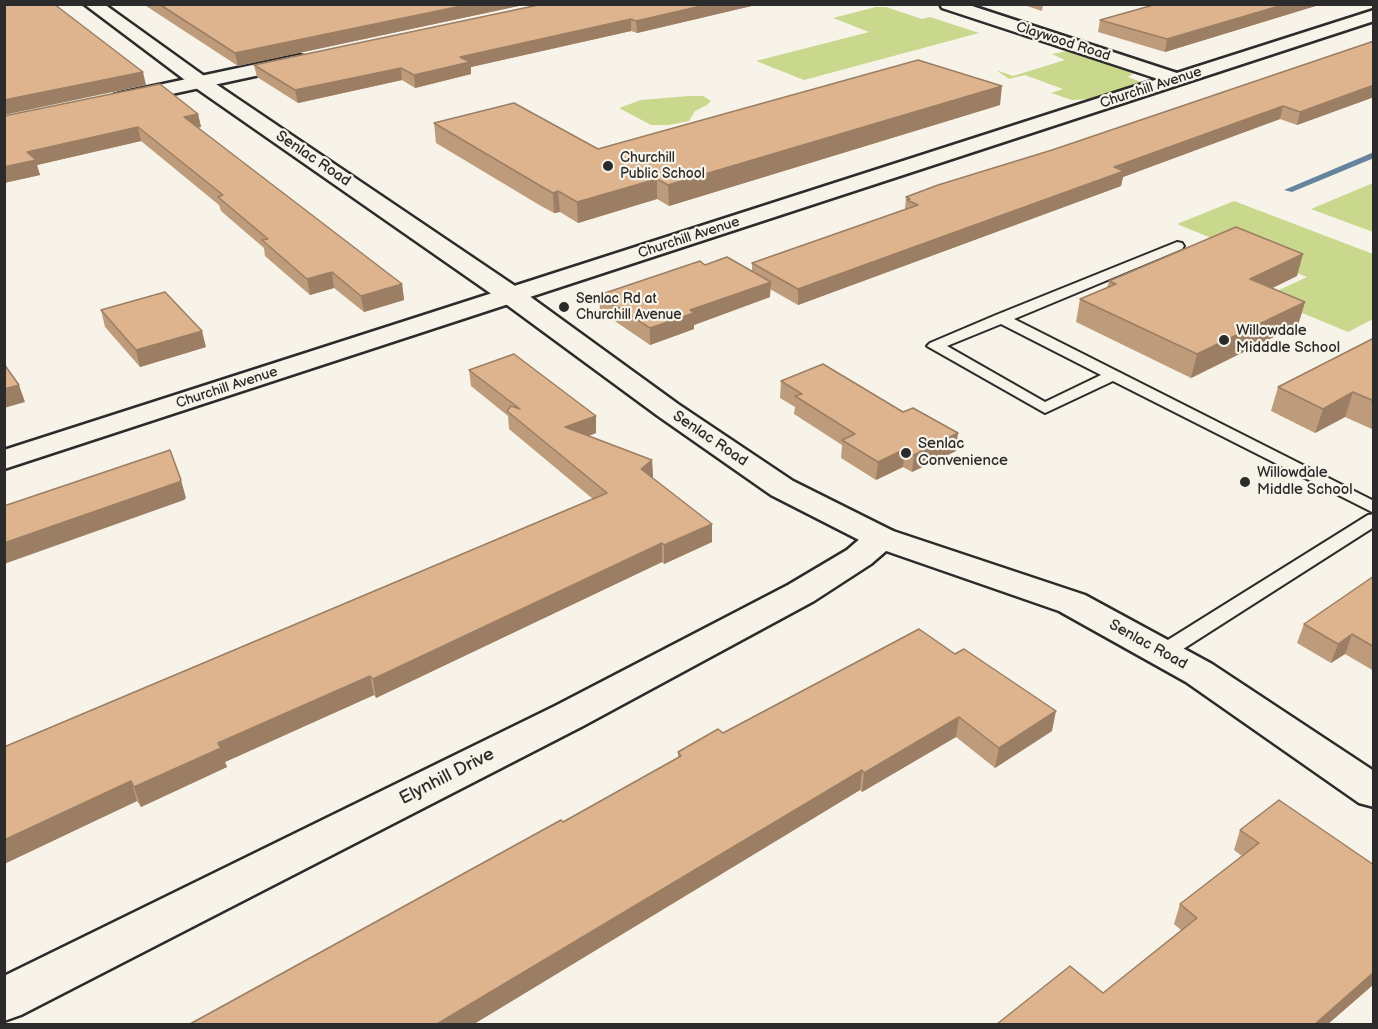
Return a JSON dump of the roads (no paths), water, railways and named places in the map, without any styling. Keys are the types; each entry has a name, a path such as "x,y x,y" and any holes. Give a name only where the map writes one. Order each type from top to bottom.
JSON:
{"street":[{"name":"Senlac Road","path":"92,4 200,82 512,296 668,410 782,488 881,538 1072,603 1198,673 1374,792"},
{"name":"Claywood Road","path":"948,4 1177,79"},
{"name":"Churchill Avenue","path":"4,460 1374,15"},
{"path":"105,102 314,57"},
{"name":"Elynhill Drive","path":"4,1000 569,716 801,593 859,557 881,538"}],"lane":[{"path":"1113,375 1045,408 935,346 1177,246"},
{"path":"1001,318 1374,508"},
{"path":"1162,653 1374,519"}],"waterway":[{"path":"1289,190 1374,155"}],"place":[{"name":"Churchill Public School","path":"608,166"},
{"name":"Senlac Rd at Churchill Avenue","path":"564,307"},
{"name":"Willowdale Midddle School","path":"1224,340"},
{"name":"Senlac Convenience","path":"906,453"},
{"name":"Willowdale Middle School","path":"1245,482"}]}
